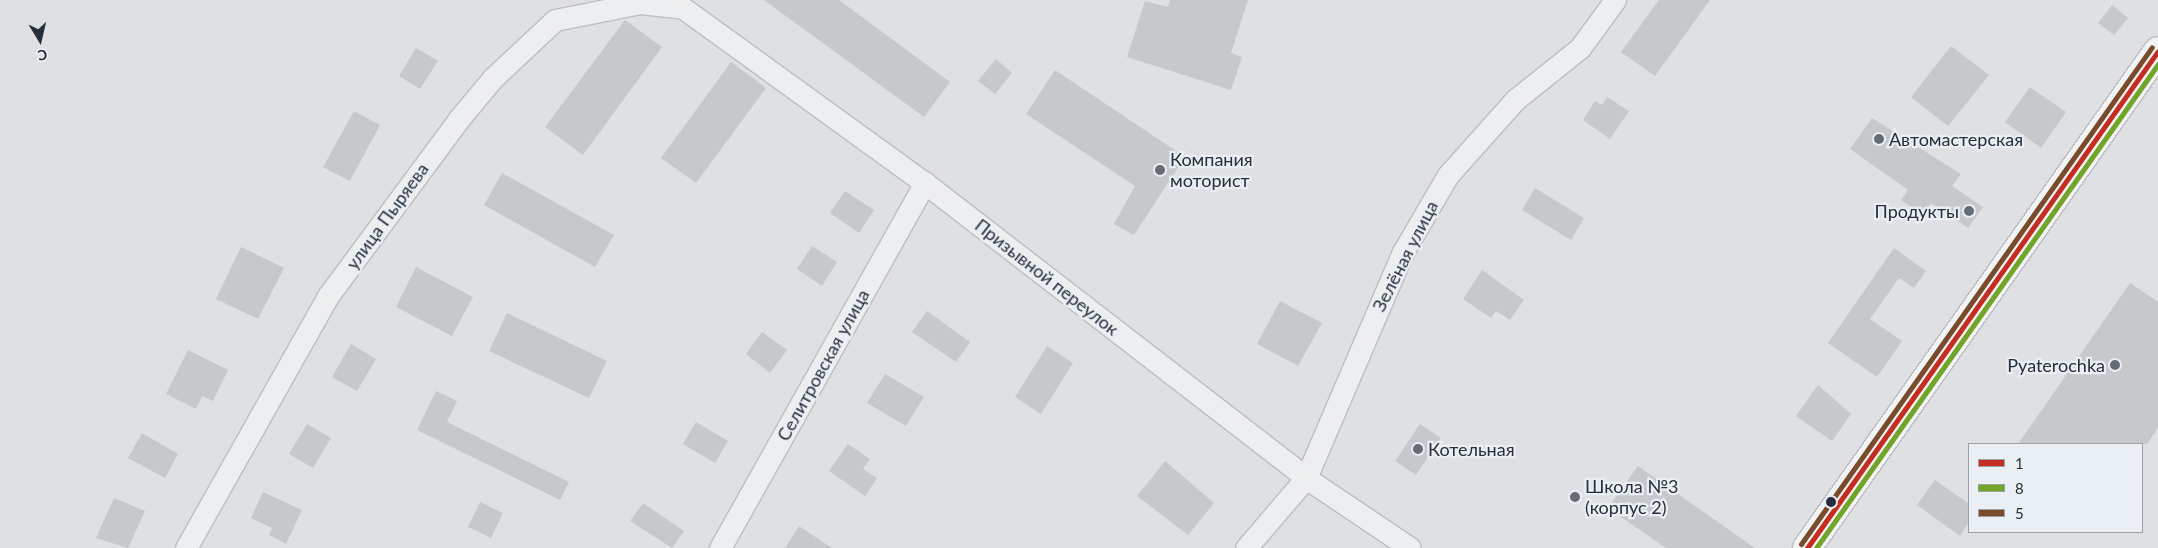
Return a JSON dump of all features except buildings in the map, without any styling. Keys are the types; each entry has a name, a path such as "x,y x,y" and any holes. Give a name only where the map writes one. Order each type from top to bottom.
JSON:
{"main road":[{"path":"1807,548 2158,51"}],"street":[{"name":"Зелёная улица","path":"1246,548 1306,478 1403,252 1448,175 1515,100 1580,48 1615,0"},
{"name":"улица Пыряева","path":"186,548 328,296 493,78 555,20 640,4 683,8"},
{"name":"Призывной переулок","path":"683,8 925,183 1306,478 1410,548"},
{"name":"Селитровская улица","path":"720,548 925,183"}],"transit line":[{"name":"5","path":"1801,544 2152,47"},
{"name":"1","path":"1807,548 2158,51"},
{"name":"8","path":"1816,548 2158,64"}],"place":[{"name":"Автомастерская","path":"1879,139"},
{"name":"Компания моторист","path":"1160,170"},
{"name":"Продукты","path":"1969,211"},
{"name":"Pyaterochka","path":"2115,365"},
{"name":"Котельная","path":"1418,449"},
{"name":"Школа №3 (корпус 2)","path":"1575,497"}]}
